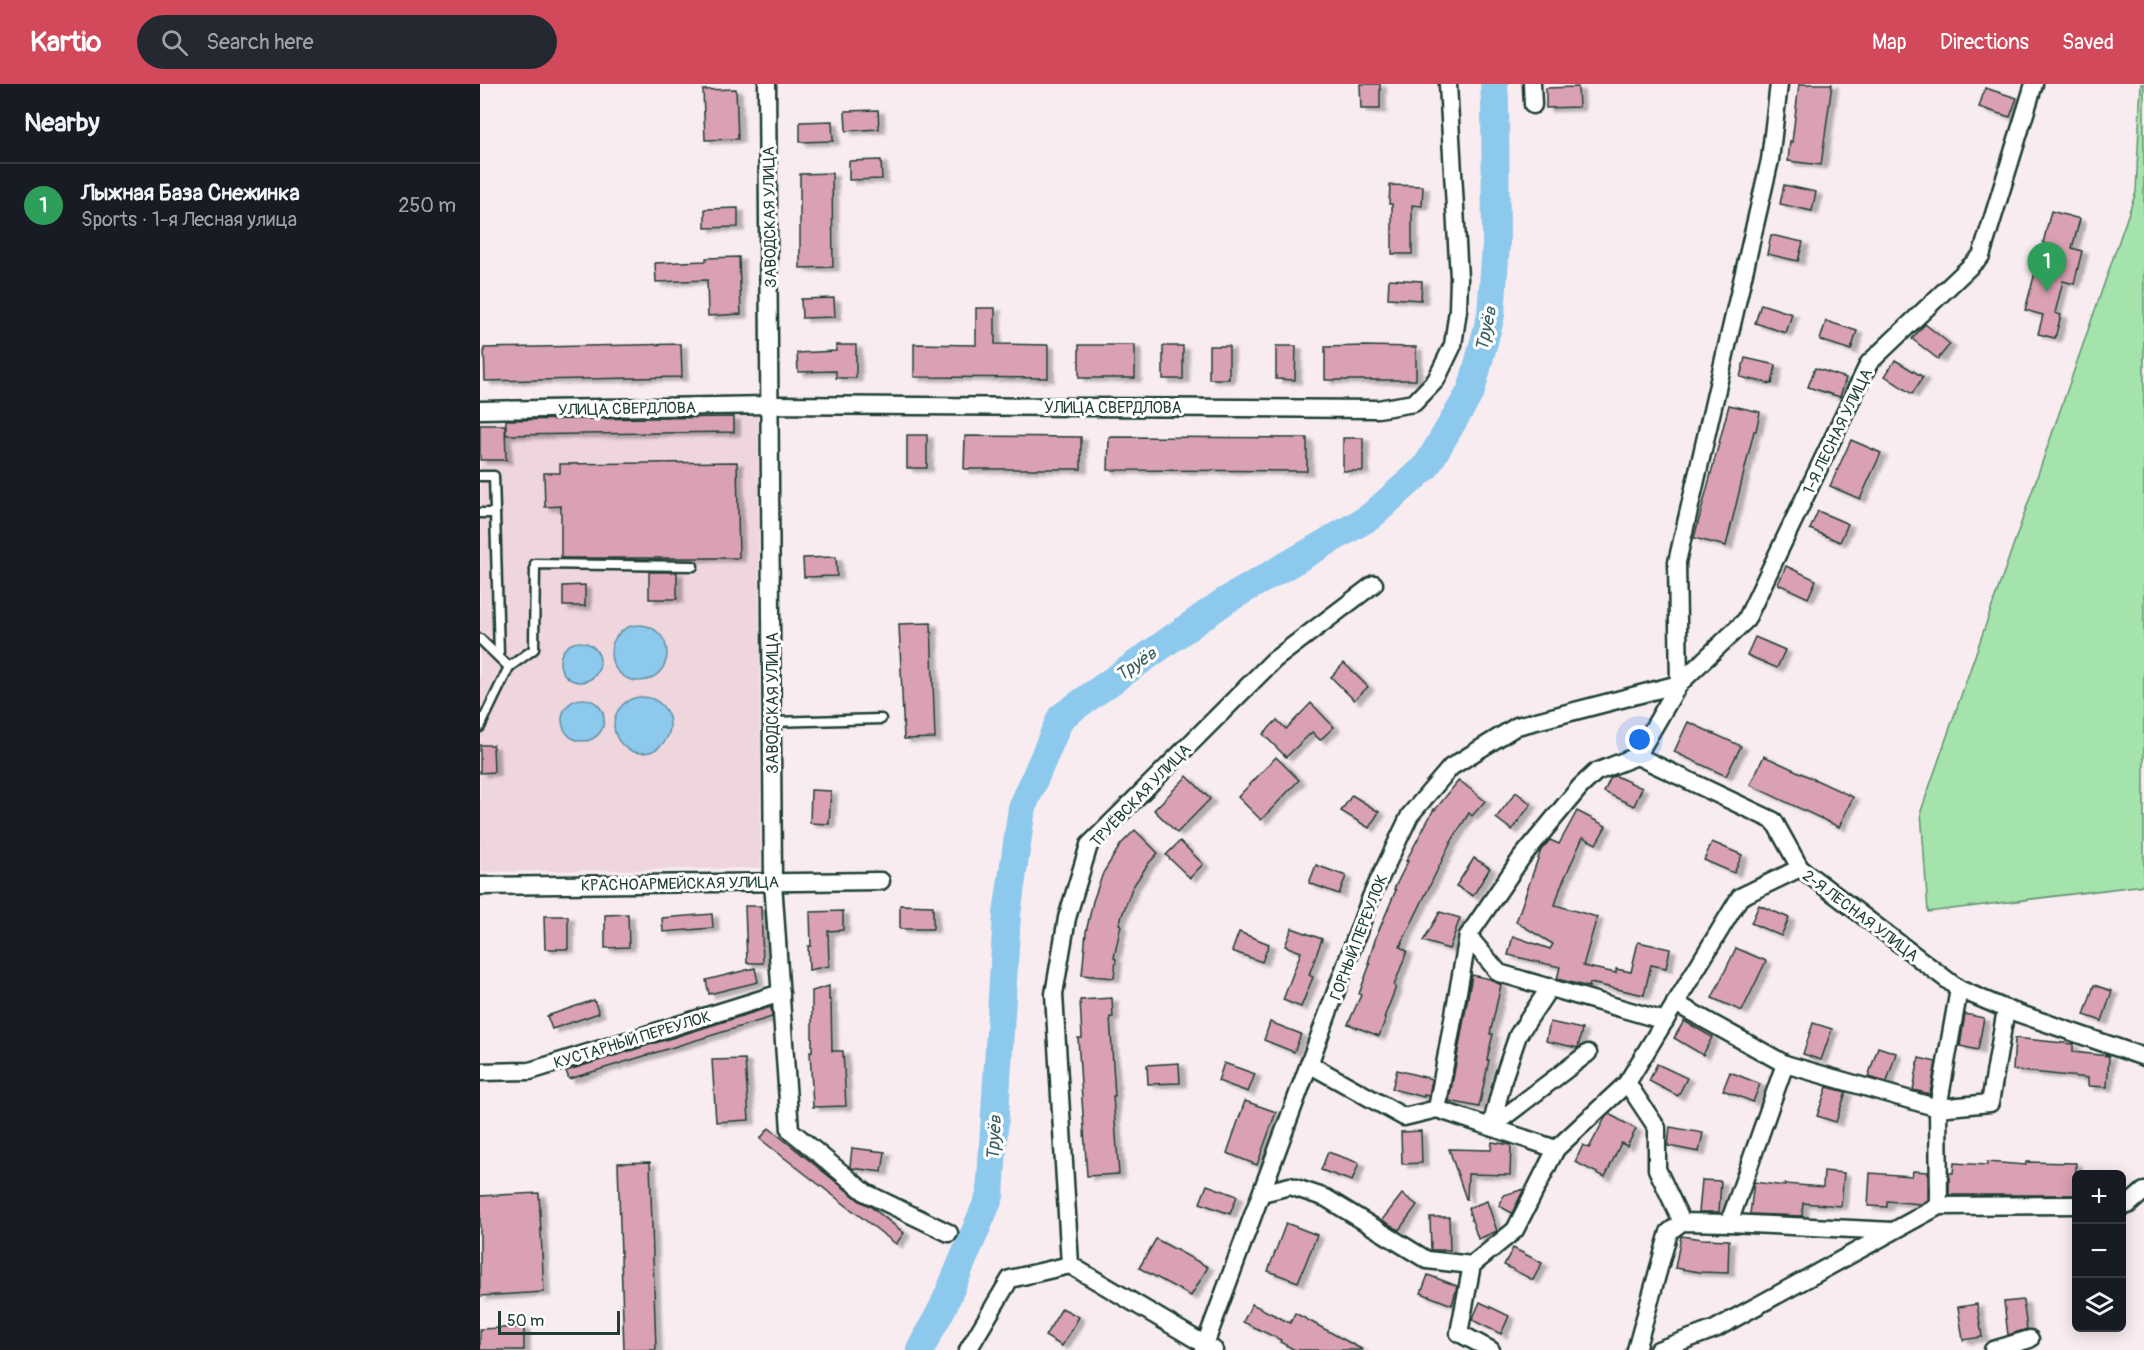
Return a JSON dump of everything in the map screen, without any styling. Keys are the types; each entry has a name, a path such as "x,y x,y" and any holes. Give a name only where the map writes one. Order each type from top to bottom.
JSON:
{"street":[{"name":"ЗАВОДСКАЯ УЛИЦА","path":"767,84 773,882 790,1130 866,1193 949,1233"},
{"name":"УЛИЦА СВЕРДЛОВА","path":"480,410 771,405 1378,409 1414,403 1436,380 1453,345 1458,310 1459,278 1448,84"},
{"path":"1532,84 1533,105"},
{"path":"1679,684 1677,562 1770,160 1779,84"},
{"name":"1-Я ЛЕСНАЯ УЛИЦА","path":"1637,756 1679,684 1746,620 1869,363 1982,256 2034,84"},
{"name":"ТРУЁВСКАЯ УЛИЦА","path":"1070,1265 1054,994 1067,918 1089,845 1274,660 1374,584"},
{"name":"ГОРНЫЙ ПЕРЕУЛОК","path":"1208,1349 1262,1193 1371,897 1410,816 1451,767 1517,726 1679,684"},
{"path":"1437,1109 1468,936 1522,857 1580,787 1596,772 1637,756 1774,821 1800,867"},
{"name":"2-Я ЛЕСНАЯ УЛИЦА","path":"1472,1265 1515,1230 1556,1149 1627,1083 1740,897 1800,867 1959,989 2006,1009 2144,1057"},
{"name":"КРАСНОАРМЕЙСКАЯ УЛИЦА","path":"480,885 881,881"},
{"path":"1468,936 1499,972 1665,1021"},
{"path":"1491,1127 1504,1076 1518,1035 1550,987"},
{"path":"1939,1206 1938,1108 1959,989"},
{"name":"КУСТАРНЫЙ ПЕРЕУЛОК","path":"480,1071 530,1071 781,993"},
{"path":"1675,1003 1785,1064 1938,1108 1990,1103 2006,1009"},
{"path":"1491,1127 1588,1053"},
{"path":"1309,1064 1404,1118 1437,1109 1556,1149"},
{"path":"1729,1223 1785,1064"},
{"path":"1627,1083 1657,1128 1657,1169 1682,1222"},
{"path":"1262,1193 1290,1186 1326,1198 1426,1260 1472,1265 1459,1333 1491,1350"},
{"path":"2126,1205 2144,1191"},
{"path":"1658,1350 1715,1329 1939,1206 2072,1205"},
{"path":"1636,1350 1669,1232 1682,1222 1894,1231"},
{"path":"968,1350 1010,1279 1070,1265 1208,1349"},
{"path":"1993,1350 2030,1339"}],"lane":[{"path":"480,476 494,476 499,655"},
{"path":"480,513 495,513"},
{"path":"480,727 509,667 534,649 535,564 693,566"},
{"path":"480,639 509,667"},
{"path":"772,722 880,719"}],"shaded area":[{"path":"758,415 761,868 480,872 480,422"}],"green space":[{"path":"2141,84 2144,84 2144,885 1928,912 1921,811 2136,192"}],"water":[{"path":"633,625 645,625 655,629 663,637 667,653 663,669 655,677 645,681 633,681 623,677 615,669 611,659 611,647 615,637 623,629"},
{"path":"580,642 594,648 600,662 594,676 580,682 566,676 560,662 566,648"},
{"path":"636,697 648,697 658,701 666,709 670,725 666,741 658,749 648,753 636,753 626,749 618,741 614,731 614,719 618,709 626,701"},
{"path":"583,699 598,705 604,720 598,735 583,741 568,735 562,720 568,705"}],"building":[{"path":"1360,84 1380,84 1380,109 1361,109"},
{"path":"1799,84 1832,84 1821,165 1788,161"},
{"path":"1578,87 1579,107 1546,108 1546,88"},
{"path":"1985,88 2017,98 2010,117 1979,107"},
{"path":"736,89 738,139 705,140 703,90"},
{"path":"878,110 879,129 846,131 845,111"},
{"path":"832,121 833,141 800,142 800,122"},
{"path":"881,160 882,179 849,180 849,161"},
{"path":"832,173 833,267 800,268 800,174"},
{"path":"1390,185 1423,186 1422,206 1412,205 1412,254 1392,254"},
{"path":"1784,185 1816,192 1812,211 1780,204"},
{"path":"738,208 738,227 705,228 705,209"},
{"path":"2051,211 2080,219 2072,248 2082,251 2074,284 2063,281 2055,313 2061,315 2055,338 2038,334 2043,315 2025,310 2036,269 2045,271 2052,245 2043,243"},
{"path":"1771,235 1803,242 1798,261 1767,254"},
{"path":"739,257 741,314 708,316 707,280 656,282 655,263"},
{"path":"1389,279 1422,281 1421,300 1388,298"},
{"path":"834,298 835,317 802,318 801,299"},
{"path":"1761,304 1792,314 1786,333 1755,323"},
{"path":"976,308 995,308 995,344 1048,345 1048,378 914,377 914,344 976,345"},
{"path":"1826,321 1857,331 1851,350 1820,340"},
{"path":"1925,324 1950,344 1938,359 1912,339"},
{"path":"681,344 682,377 485,381 484,348"},
{"path":"836,345 856,345 856,378 836,378 836,371 798,372 797,353 836,351"},
{"path":"1079,345 1135,345 1135,378 1079,378"},
{"path":"1163,346 1183,346 1183,379 1163,379"},
{"path":"1209,346 1229,346 1229,379 1209,379"},
{"path":"1276,346 1296,346 1295,380 1276,379"},
{"path":"1325,347 1416,347 1416,380 1325,380"},
{"path":"1745,358 1776,365 1772,384 1740,377"},
{"path":"1895,360 1923,377 1912,394 1885,376"},
{"path":"1815,368 1846,378 1840,397 1808,387"},
{"path":"1729,405 1760,412 1726,546 1694,538"},
{"path":"734,417 734,432 506,435 506,420"},
{"path":"480,425 505,425 506,460 480,460"},
{"path":"907,435 927,435 927,468 907,468"},
{"path":"965,436 1081,437 1081,469 964,469"},
{"path":"1109,437 1307,438 1307,471 1108,470"},
{"path":"1343,438 1363,438 1363,471 1343,471"},
{"path":"1851,440 1881,453 1860,499 1830,486"},
{"path":"737,462 739,558 561,558 561,506 545,507 544,473 560,473 560,464"},
{"path":"1818,511 1848,524 1840,542 1810,529"},
{"path":"836,557 837,576 804,577 803,558"},
{"path":"1786,566 1816,580 1808,598 1778,584"},
{"path":"649,572 677,572 677,599 649,599"},
{"path":"585,585 585,606 563,606 563,586"},
{"path":"931,623 935,738 904,739 899,624"},
{"path":"1755,637 1785,650 1777,668 1747,655"},
{"path":"1344,663 1368,687 1354,700 1331,677"},
{"path":"1311,703 1334,727 1320,740 1312,732 1286,757 1263,734 1277,720 1286,729"},
{"path":"1688,722 1741,746 1726,776 1674,752"},
{"path":"480,745 493,745 494,772 480,773"},
{"path":"1764,756 1853,797 1839,827 1750,785"},
{"path":"1276,757 1299,780 1261,820 1238,797"},
{"path":"1187,776 1210,799 1177,833 1154,810"},
{"path":"1616,776 1642,788 1634,806 1604,792 1611,777"},
{"path":"1459,780 1485,801 1472,816 1469,813 1451,842 1400,947 1407,951 1379,1036 1348,1024 1361,995 1359,994 1370,964 1368,963 1376,937 1396,890 1394,889 1408,861 1406,861 1434,809"},
{"path":"811,790 831,791 829,824 810,823"},
{"path":"1516,792 1531,804 1512,830 1496,818"},
{"path":"1352,795 1379,812 1369,828 1341,811"},
{"path":"1577,811 1606,826 1596,844 1583,837 1555,905 1597,917 1583,966 1616,973 1616,969 1631,972 1638,942 1670,949 1666,968 1651,965 1644,995 1590,983 1589,987 1557,979 1560,967 1508,955 1513,936 1550,949 1553,944 1516,922 1541,850 1550,840 1559,844"},
{"path":"1135,830 1158,853 1132,888 1119,924 1121,925 1114,958 1116,959 1114,978 1082,975 1086,932 1093,901 1103,873 1121,844"},
{"path":"1180,841 1203,864 1190,878 1166,855"},
{"path":"1712,842 1742,855 1734,873 1704,860"},
{"path":"1474,858 1490,868 1473,896 1456,886"},
{"path":"1316,865 1346,876 1339,894 1309,883"},
{"path":"900,905 933,906 933,929 900,929"},
{"path":"1759,905 1789,918 1781,936 1751,923"},
{"path":"745,906 761,906 763,963 747,963"},
{"path":"843,911 843,930 828,931 829,966 809,970 810,912"},
{"path":"1440,912 1460,918 1449,949 1423,941"},
{"path":"628,914 629,947 605,948 605,915"},
{"path":"712,914 713,928 663,932 662,918"},
{"path":"544,916 568,916 568,949 545,949"},
{"path":"1292,928 1322,939 1309,975 1313,977 1301,1007 1283,1000 1301,952 1285,946"},
{"path":"1239,932 1269,944 1262,962 1232,951"},
{"path":"1736,948 1766,961 1742,1011 1712,998"},
{"path":"755,968 758,982 709,994 706,980"},
{"path":"1472,975 1490,979 1501,985 1490,1034 1493,1034 1479,1107 1449,1101"},
{"path":"2094,985 2112,991 2102,1021 2084,1015"},
{"path":"829,986 832,1051 843,1051 846,1106 813,1107 810,1052 812,1052 812,991"},
{"path":"1112,998 1113,1017 1110,1017 1115,1096 1113,1096 1119,1174 1087,1176 1078,1038 1082,1038 1080,1000"},
{"path":"594,1000 599,1013 552,1029 547,1016"},
{"path":"771,1007 772,1017 569,1079 566,1071"},
{"path":"1965,1014 1984,1018 1978,1050 1960,1046"},
{"path":"1684,1021 1712,1037 1703,1055 1674,1038"},
{"path":"1270,1022 1301,1034 1294,1052 1264,1040"},
{"path":"1550,1022 1582,1029 1578,1048 1546,1041"},
{"path":"1813,1023 1832,1029 1821,1060 1803,1054"},
{"path":"2015,1038 2073,1044 2073,1052 2109,1056 2107,1087 2088,1086 2088,1078 2013,1070"},
{"path":"1878,1047 1896,1053 1887,1082 1868,1077"},
{"path":"1919,1058 1936,1062 1930,1094 1913,1090"},
{"path":"745,1059 749,1120 716,1122 712,1060"},
{"path":"1179,1063 1180,1083 1148,1084 1147,1065"},
{"path":"1224,1063 1255,1074 1248,1092 1218,1081"},
{"path":"1657,1064 1687,1078 1678,1096 1649,1081"},
{"path":"1397,1070 1432,1079 1429,1096 1424,1095 1424,1097 1392,1089"},
{"path":"1730,1072 1760,1084 1753,1102 1723,1090"},
{"path":"1827,1087 1846,1092 1836,1122 1817,1116"},
{"path":"1245,1101 1276,1112 1257,1165 1227,1153"},
{"path":"1609,1114 1636,1129 1627,1146 1621,1143 1605,1177 1575,1162 1583,1145 1589,1148"},
{"path":"1670,1127 1703,1133 1699,1152 1668,1146"},
{"path":"769,1128 904,1233 896,1244 760,1139"},
{"path":"1421,1131 1422,1163 1402,1164 1401,1132"},
{"path":"1492,1142 1511,1145 1510,1175 1468,1174 1466,1199 1449,1149 1491,1150"},
{"path":"852,1148 885,1152 882,1172 852,1168 850,1166"},
{"path":"1328,1152 1359,1163 1352,1181 1321,1170"},
{"path":"650,1162 656,1350 624,1350 618,1163"},
{"path":"1987,1162 2026,1165 2026,1162 2076,1163 2076,1170 2072,1170 2072,1195 1949,1195 1949,1173 1953,1173 1954,1163 1987,1165"},
{"path":"1824,1171 1844,1173 1841,1206 1803,1203 1802,1216 1750,1214 1754,1182 1823,1187"},
{"path":"1913,1171 1928,1172 1928,1200 1921,1204 1887,1201 1887,1207 1868,1206 1870,1173 1912,1176"},
{"path":"1702,1180 1721,1181 1719,1212 1699,1212"},
{"path":"1207,1185 1237,1196 1230,1214 1200,1203"},
{"path":"1524,1189 1512,1213 1499,1206 1504,1195"},
{"path":"539,1193 544,1292 480,1296 480,1196"},
{"path":"1402,1194 1417,1205 1399,1230 1382,1220"},
{"path":"1487,1201 1497,1231 1478,1239 1468,1208"},
{"path":"1430,1217 1449,1217 1450,1250 1431,1250"},
{"path":"1286,1223 1317,1235 1298,1282 1268,1271"},
{"path":"1681,1236 1729,1240 1728,1273 1675,1268"},
{"path":"1156,1239 1208,1267 1191,1296 1139,1268"},
{"path":"1513,1248 1542,1263 1533,1280 1504,1265"},
{"path":"1428,1275 1457,1286 1452,1305 1421,1293"},
{"path":"2023,1300 2027,1329 2008,1335 2004,1302"},
{"path":"1480,1302 1509,1316 1501,1334 1472,1320"},
{"path":"1252,1304 1290,1323 1295,1313 1363,1350 1295,1350 1280,1342 1281,1340 1243,1322"},
{"path":"1977,1304 1982,1337 1963,1340 1958,1307"},
{"path":"1062,1308 1079,1317 1062,1346 1045,1336"},
{"path":"524,1327 524,1350 480,1350 480,1329"}],"waterway":[{"name":"Труёв","path":"920,1350 943,1307 990,1196 1007,914 1022,808 1061,717 1225,601 1370,517 1426,467 1471,391 1491,315 1496,244 1494,84"}],"place":[{"name":"Лыжная База Снежинка","path":"2047,292"}]}
